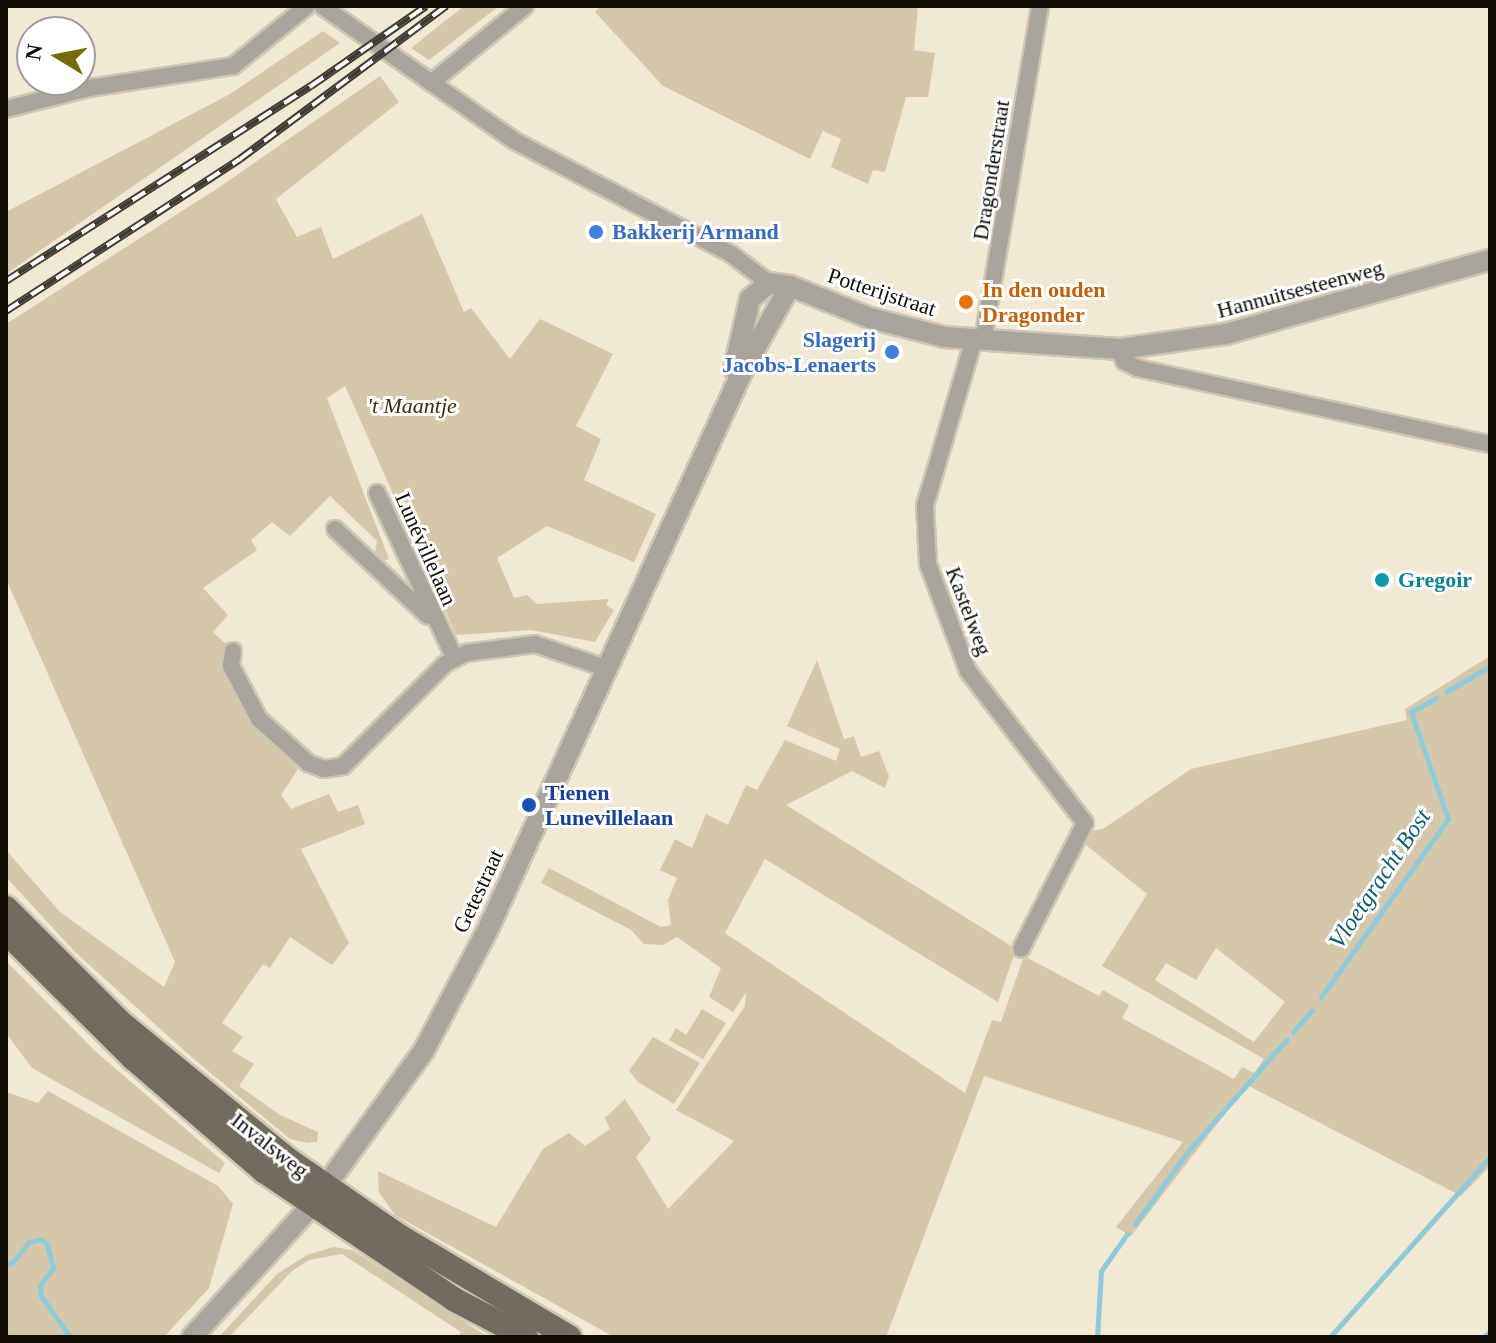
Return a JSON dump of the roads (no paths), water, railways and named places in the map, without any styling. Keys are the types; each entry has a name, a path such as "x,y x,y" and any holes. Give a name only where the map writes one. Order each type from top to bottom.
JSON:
{"main road":[{"name":"Invalsweg","path":"6,908 174,1070 319,1196 569,1337"},
{"name":"Invalsweg","path":"6,932 152,1075 319,1196 455,1300 526,1337"}],"street":[{"path":"6,109 89,88 233,66 307,6"},
{"name":"Potterijstraat","path":"322,6 515,141 731,254 769,283 790,286 870,318 979,340 1120,349"},
{"path":"431,83 525,6"},
{"name":"Dragonderstraat","path":"979,340 1040,6"},
{"name":"Hannuitsesteenweg","path":"1120,349 1226,334 1490,260"},
{"name":"Getestraat","path":"723,412 750,299 769,283"},
{"name":"Getestraat","path":"192,1337 319,1196 381,1116 454,997 608,669 723,412 790,286"},
{"name":"Kastelweg","path":"979,340 925,505 928,564 968,671 1085,823 1021,949"},
{"path":"1120,349 1124,361 1137,368 1490,444"},
{"name":"Lunévillelaan","path":"377,493 455,659"},
{"name":"Lunévillelaan","path":"335,529 436,623"},
{"path":"233,651 231,666 259,719 308,763 324,769 343,766 455,659 535,644 608,669"}],"waterway":[{"name":"Vloetgracht Bost","path":"1446,692 1490,666"},
{"name":"Vloetgracht Bost","path":"1321,997 1448,819 1411,712 1436,698"},
{"name":"Vloetgracht Bost","path":"1293,1032 1312,1010"},
{"name":"Vloetgracht Bost","path":"1135,1224 1188,1151 1287,1039"},
{"path":"1330,1337 1490,1157"},
{"name":"Vloetgracht Bost","path":"1097,1337 1101,1271 1127,1234"},
{"path":"6,1264 12,1263 29,1242 40,1239 47,1244 53,1268 40,1285 41,1296 70,1337"},
{"path":"1484,1337 1490,1331"}],"railway":[{"path":"6,281 311,86 426,6"},
{"path":"6,311 240,159 446,6"}],"place":[{"name":"Bakkerij Armand","path":"596,232"},
{"name":"In den ouden Dragonder","path":"966,302"},
{"name":"Slagerij Jacobs-Lenaerts","path":"892,352"},
{"name":"Gregoir","path":"1382,580"},
{"name":"Tienen Lunevillelaan","path":"529,805"}],"park label":[{"name":"'t Maantje","path":"412,406"}]}
